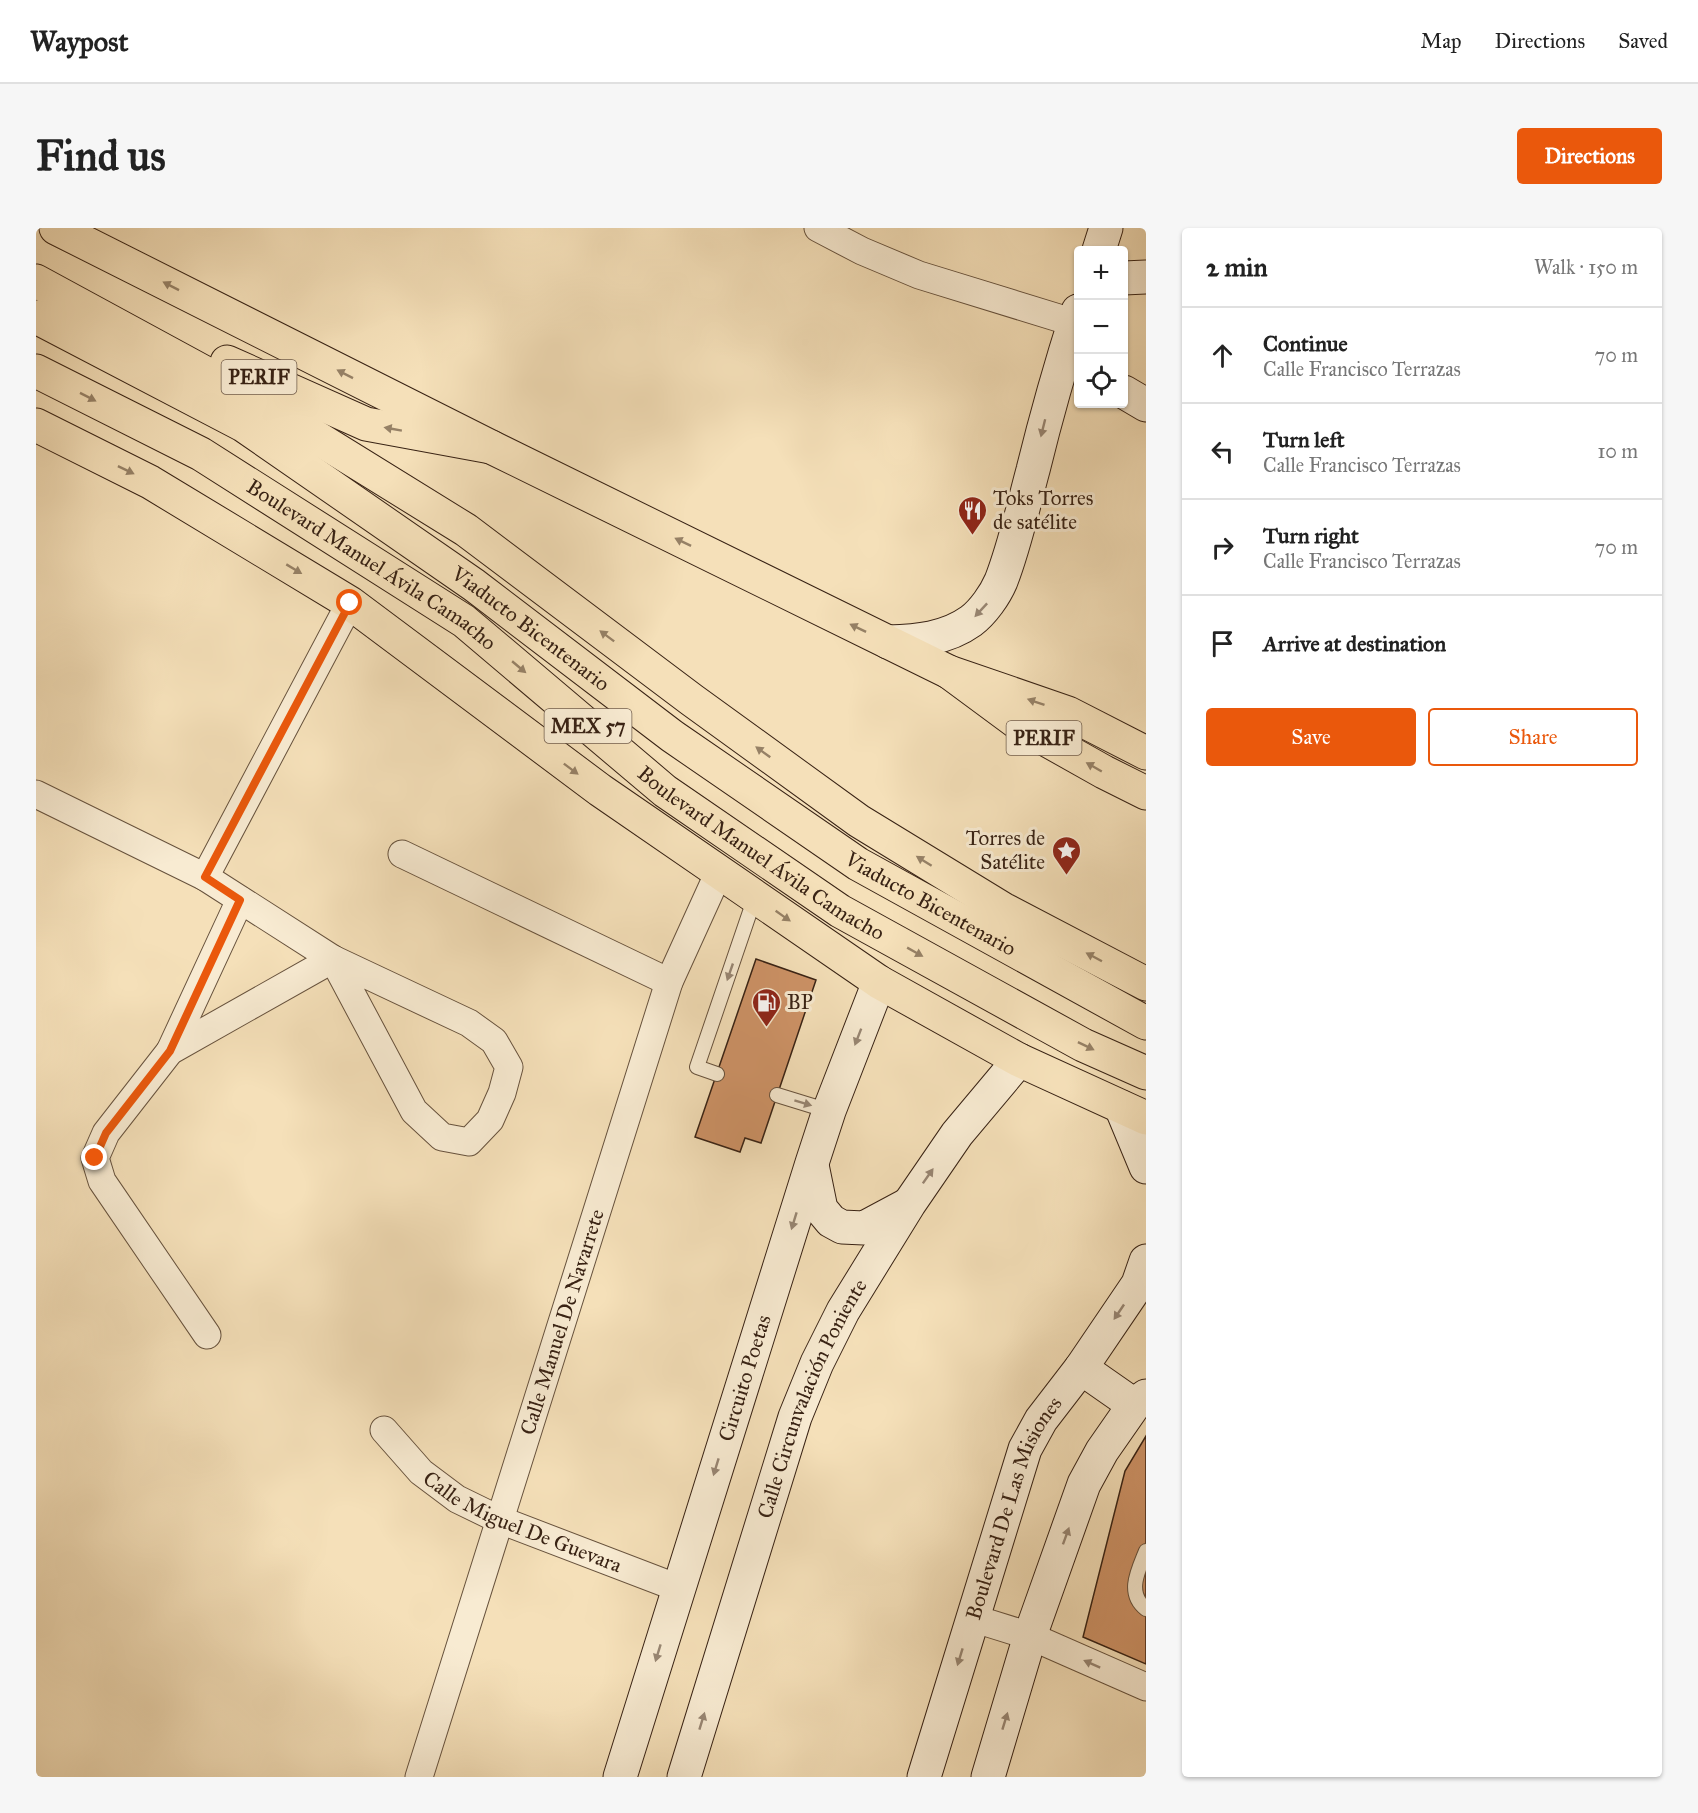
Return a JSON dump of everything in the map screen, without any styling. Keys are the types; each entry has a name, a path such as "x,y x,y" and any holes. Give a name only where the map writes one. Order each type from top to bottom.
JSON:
{"main road":[{"path":"56,228 491,447 949,672 1068,714 1146,753"},
{"path":"1100,246 1106,228"},
{"path":"1128,278 1146,277"},
{"path":"36,279 264,405 466,530 692,700 859,821 1003,909 1146,984"},
{"name":"PERIF","path":"36,279 366,424 491,447"},
{"name":"Viaducto Bicentenario","path":"36,317 243,425 474,585 672,736 858,864 1146,1023"},
{"path":"888,642 923,641 956,630 986,607 1000,583 1065,391 1074,336"},
{"name":"Boulevard Manuel Ávila Camacho","path":"36,371 201,454 464,621 665,791 840,911 1083,1045 1146,1072"},
{"path":"1128,394 1146,405"},
{"name":"Boulevard Manuel Ávila Camacho","path":"36,425 150,482 350,603 600,790 879,982 1019,1060 1138,1117"},
{"name":"PERIF","path":"949,672 1022,726 1146,793"},
{"name":"Circuito Poetas","path":"620,1777 812,1163 829,1111 879,982"},
{"name":"Calle Circunvalación Poniente","path":"684,1777 795,1417 817,1363 843,1311 909,1204 957,1134 1019,1060"},
{"path":"1138,1117 1146,1167"},
{"path":"812,1163 821,1209 831,1221 842,1227 864,1228 909,1204"},
{"name":"Boulevard De Las Misiones","path":"924,1777 1025,1449 1041,1420 1081,1368 1138,1284 1146,1261"},
{"path":"988,1777 1030,1636 1084,1484 1102,1451 1140,1400 1081,1368"}],"street":[{"path":"818,228 862,251 919,274 1074,316"},
{"path":"205,877 350,603"},
{"path":"36,794 205,877 333,959 470,1023 494,1041 509,1066 502,1093 490,1120 469,1142 442,1137 414,1111 333,959"},
{"path":"402,855 669,982"},
{"name":"Calle Manuel De Navarrete","path":"421,1776 669,982 719,872"},
{"path":"207,1335 102,1181 95,1158 106,1133 170,1051 240,900"},
{"path":"170,1051 333,959"},
{"name":"Calle Miguel De Guevara","path":"384,1430 421,1472 457,1499 500,1520 678,1588"},
{"path":"972,1618 1030,1636 1146,1687"}],"lane":[{"path":"717,1074 697,1067 755,897"},
{"path":"777,1095 829,1111"},
{"path":"1146,1551 1136,1574 1134,1590 1139,1604 1146,1609"}],"building":[{"name":"BP","path":"756,959 816,980 761,1143 745,1138 740,1152 695,1137"},
{"path":"1146,1436 1146,1664 1083,1637 1125,1471"}],"place":[{"name":"Toks Torres de satélite","path":"972,536"},
{"name":"Torres de Satélite","path":"1066,876"},
{"name":"BP","path":"766,1028"}],"route":[{"path":"95,1158 106,1133 170,1051 240,900 205,877 350,603"}]}
